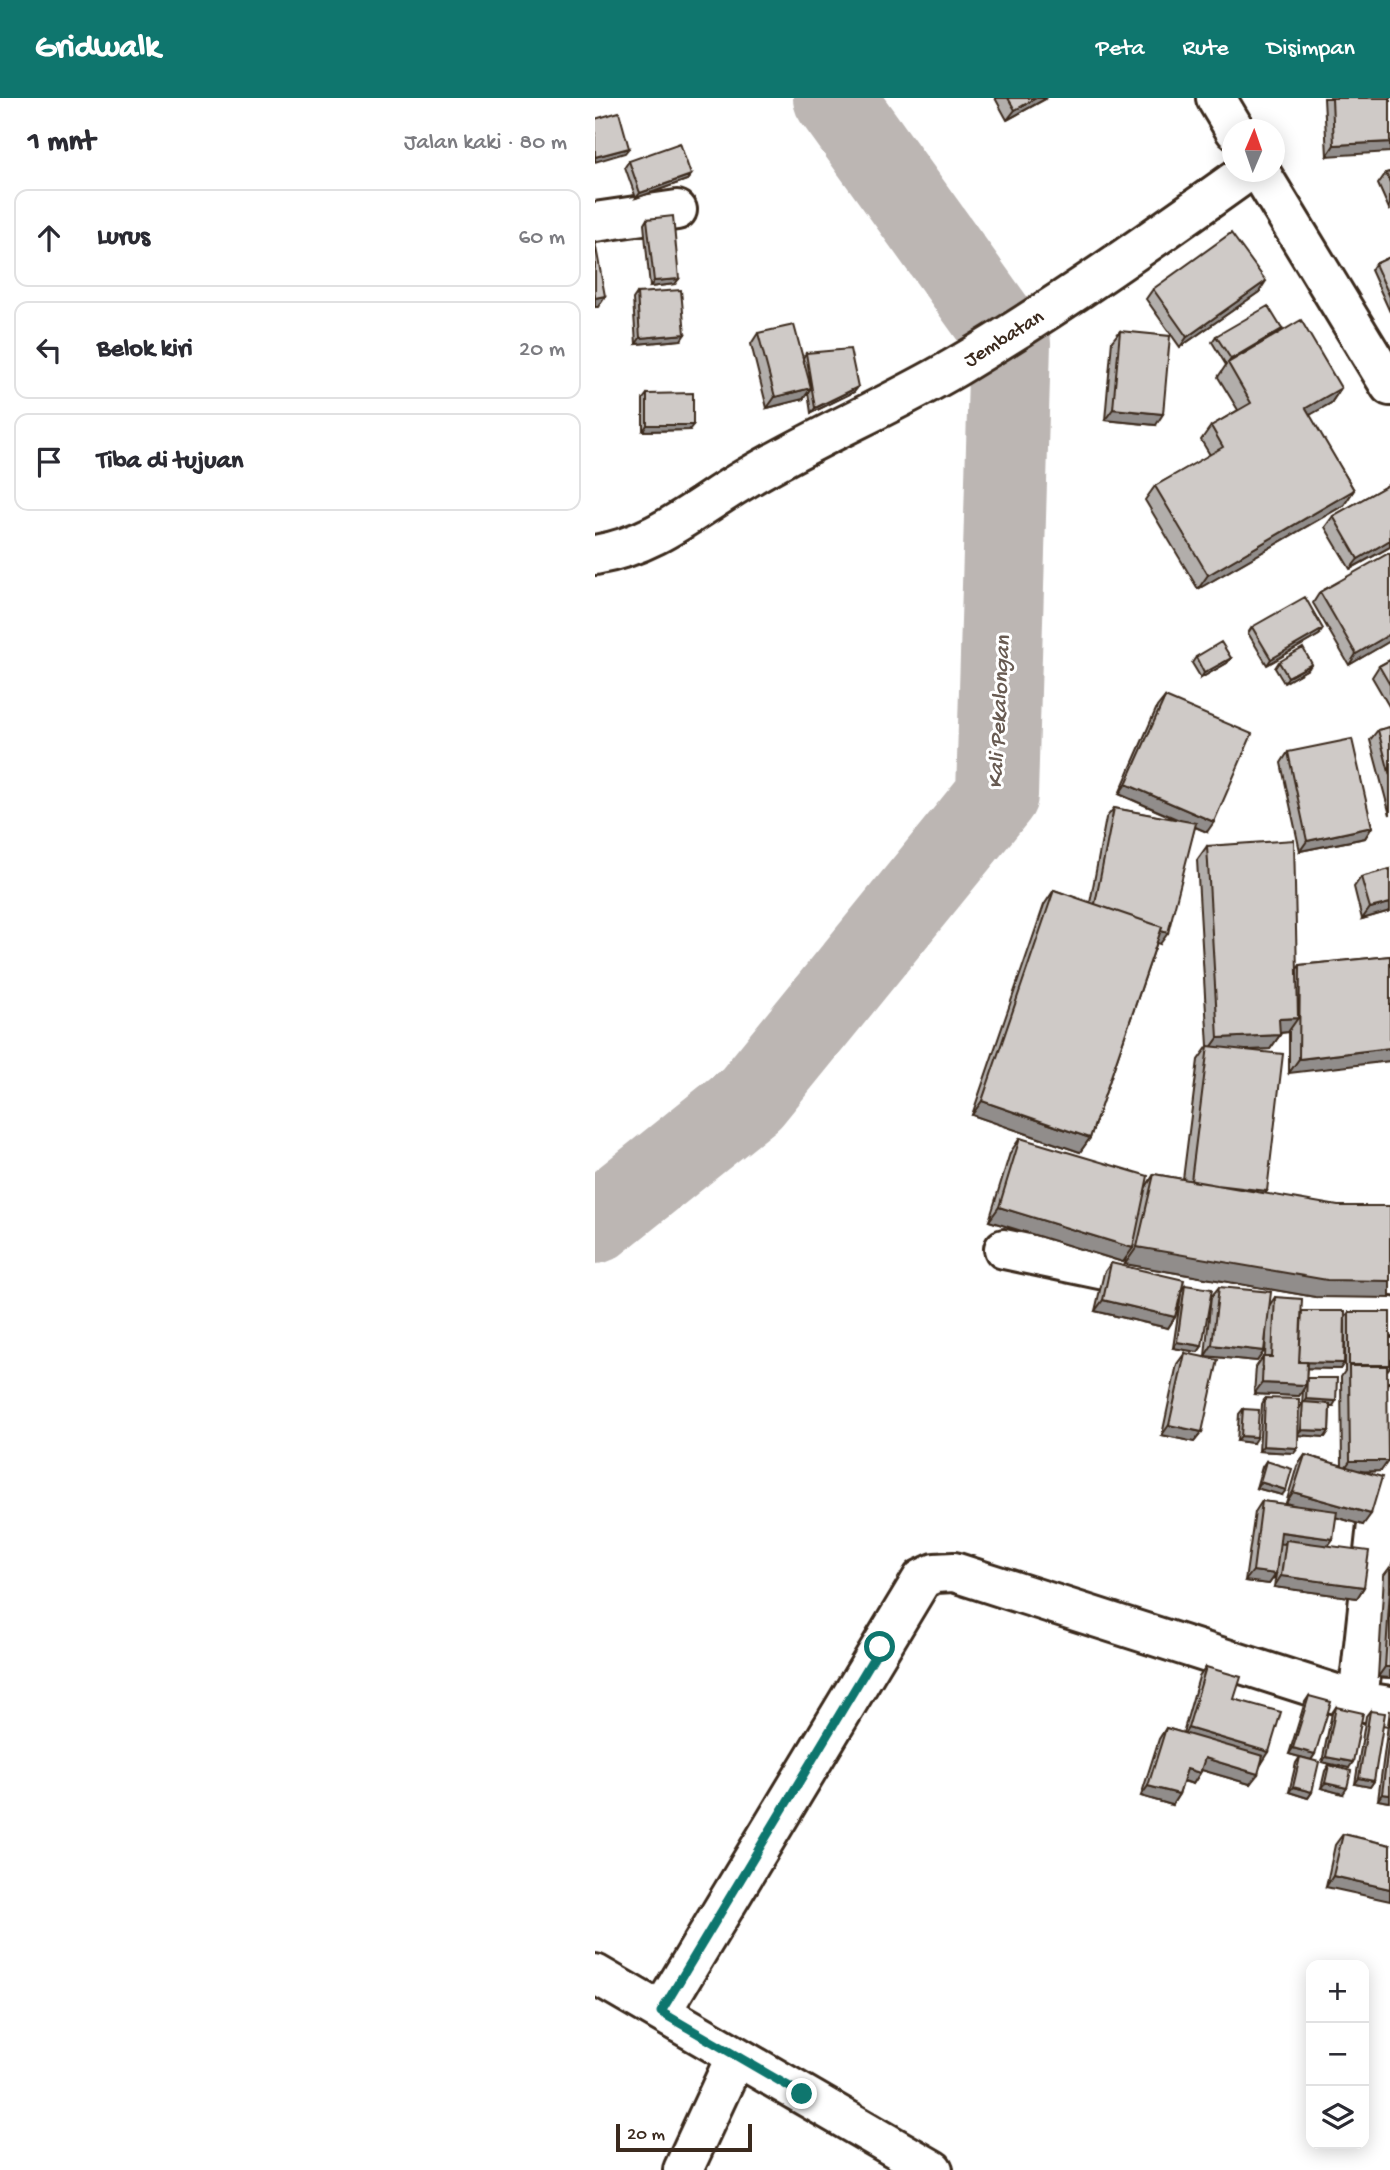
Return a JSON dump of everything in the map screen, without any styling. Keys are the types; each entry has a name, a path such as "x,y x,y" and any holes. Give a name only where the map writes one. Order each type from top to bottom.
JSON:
{"street":[{"path":"1216,98 1228,119"},
{"name":"Jembatan","path":"595,555 617,551 658,535 745,478 955,368 1103,274 1233,182"},
{"path":"1267,182 1390,386"},
{"path":"595,222 677,209"},
{"path":"1003,1249 1276,1306 1390,1317"},
{"path":"661,2012 922,1579 935,1573 954,1572 1374,1703 1390,1403"},
{"path":"595,1974 933,2170"},
{"path":"683,2170 736,2056"}],"building":[{"path":"1008,98 1036,98 1015,110"},
{"path":"1332,98 1390,98 1390,142 1334,145"},
{"path":"619,112 629,148 595,157 595,119"},
{"path":"680,143 691,175 640,193 629,161"},
{"path":"673,216 679,279 654,281 647,219"},
{"path":"1231,233 1266,281 1187,337 1153,289"},
{"path":"595,242 605,296 595,298"},
{"path":"1390,257 1390,297 1375,264"},
{"path":"681,290 685,334 640,338 637,293"},
{"path":"1268,306 1282,329 1231,359 1216,336"},
{"path":"1301,320 1341,388 1306,408 1354,490 1208,575 1155,486 1223,447 1211,426 1251,403 1228,363"},
{"path":"794,325 811,388 775,397 758,333"},
{"path":"1120,331 1170,336 1163,414 1113,409"},
{"path":"850,349 858,387 815,408 806,353"},
{"path":"693,393 693,425 647,425 647,394"},
{"path":"1390,484 1390,540 1358,559 1333,516"},
{"path":"1389,553 1390,634 1356,654 1320,592"},
{"path":"1305,597 1323,629 1271,659 1252,627"},
{"path":"1221,642 1231,658 1204,673 1196,657"},
{"path":"1303,648 1312,664 1288,677 1279,662"},
{"path":"1390,660 1390,685 1379,666"},
{"path":"1165,697 1252,734 1214,822 1126,784"},
{"path":"1390,727 1390,776 1378,730"},
{"path":"1352,739 1372,827 1307,841 1288,752"},
{"path":"1114,808 1196,823 1168,933 1161,931 1162,927 1095,904"},
{"path":"1294,840 1298,1018 1279,1019 1280,1035 1218,1038 1207,846"},
{"path":"1390,869 1390,903 1370,908 1361,877"},
{"path":"1054,890 1162,927 1090,1138 982,1101"},
{"path":"1390,956 1390,1048 1299,1059 1300,965"},
{"path":"1208,1046 1283,1054 1267,1191 1191,1181"},
{"path":"1020,1138 1148,1176 1133,1248 999,1207"},
{"path":"1154,1174 1338,1206 1390,1206 1390,1281 1327,1280 1137,1247"},
{"path":"1111,1263 1184,1280 1175,1317 1103,1300"},
{"path":"1185,1285 1212,1289 1202,1346 1177,1342"},
{"path":"1219,1287 1271,1292 1264,1351 1212,1345"},
{"path":"1275,1297 1302,1299 1299,1362 1307,1362 1306,1385 1262,1383 1263,1357 1272,1357"},
{"path":"1302,1311 1345,1311 1344,1363 1299,1362"},
{"path":"1349,1312 1390,1312 1390,1365 1349,1365"},
{"path":"1185,1353 1218,1360 1202,1432 1169,1425"},
{"path":"1349,1366 1387,1366 1388,1461 1350,1461"},
{"path":"1307,1378 1337,1378 1336,1401 1306,1399"},
{"path":"1265,1398 1299,1399 1298,1448 1263,1446"},
{"path":"1303,1402 1330,1404 1329,1431 1301,1430"},
{"path":"1243,1409 1259,1410 1257,1437 1241,1436"},
{"path":"1305,1455 1382,1477 1371,1514 1293,1492"},
{"path":"1266,1461 1292,1469 1286,1490 1260,1482"},
{"path":"1262,1501 1337,1511 1333,1539 1281,1532 1276,1574 1253,1571"},
{"path":"1286,1540 1369,1551 1364,1587 1281,1576"},
{"path":"1390,1589 1390,1667 1385,1667"},
{"path":"1206,1667 1241,1677 1234,1699 1281,1712 1269,1752 1188,1728"},
{"path":"1309,1696 1331,1702 1315,1754 1293,1748"},
{"path":"1336,1707 1363,1713 1353,1762 1326,1757"},
{"path":"1370,1711 1385,1713 1374,1781 1359,1778"},
{"path":"1166,1728 1263,1756 1258,1774 1205,1758 1200,1773 1187,1769 1179,1794 1148,1786"},
{"path":"1390,1731 1390,1795 1382,1794"},
{"path":"1300,1757 1319,1762 1312,1792 1293,1787"},
{"path":"1329,1765 1351,1771 1347,1788 1325,1783"},
{"path":"1343,1834 1390,1845 1390,1889 1333,1876"}],"waterway":[{"name":"Kali Pekalongan","path":"595,1223 751,1098 997,795 1010,343 834,98"}],"route":[{"path":"802,2094 661,2012 880,1647"}]}
